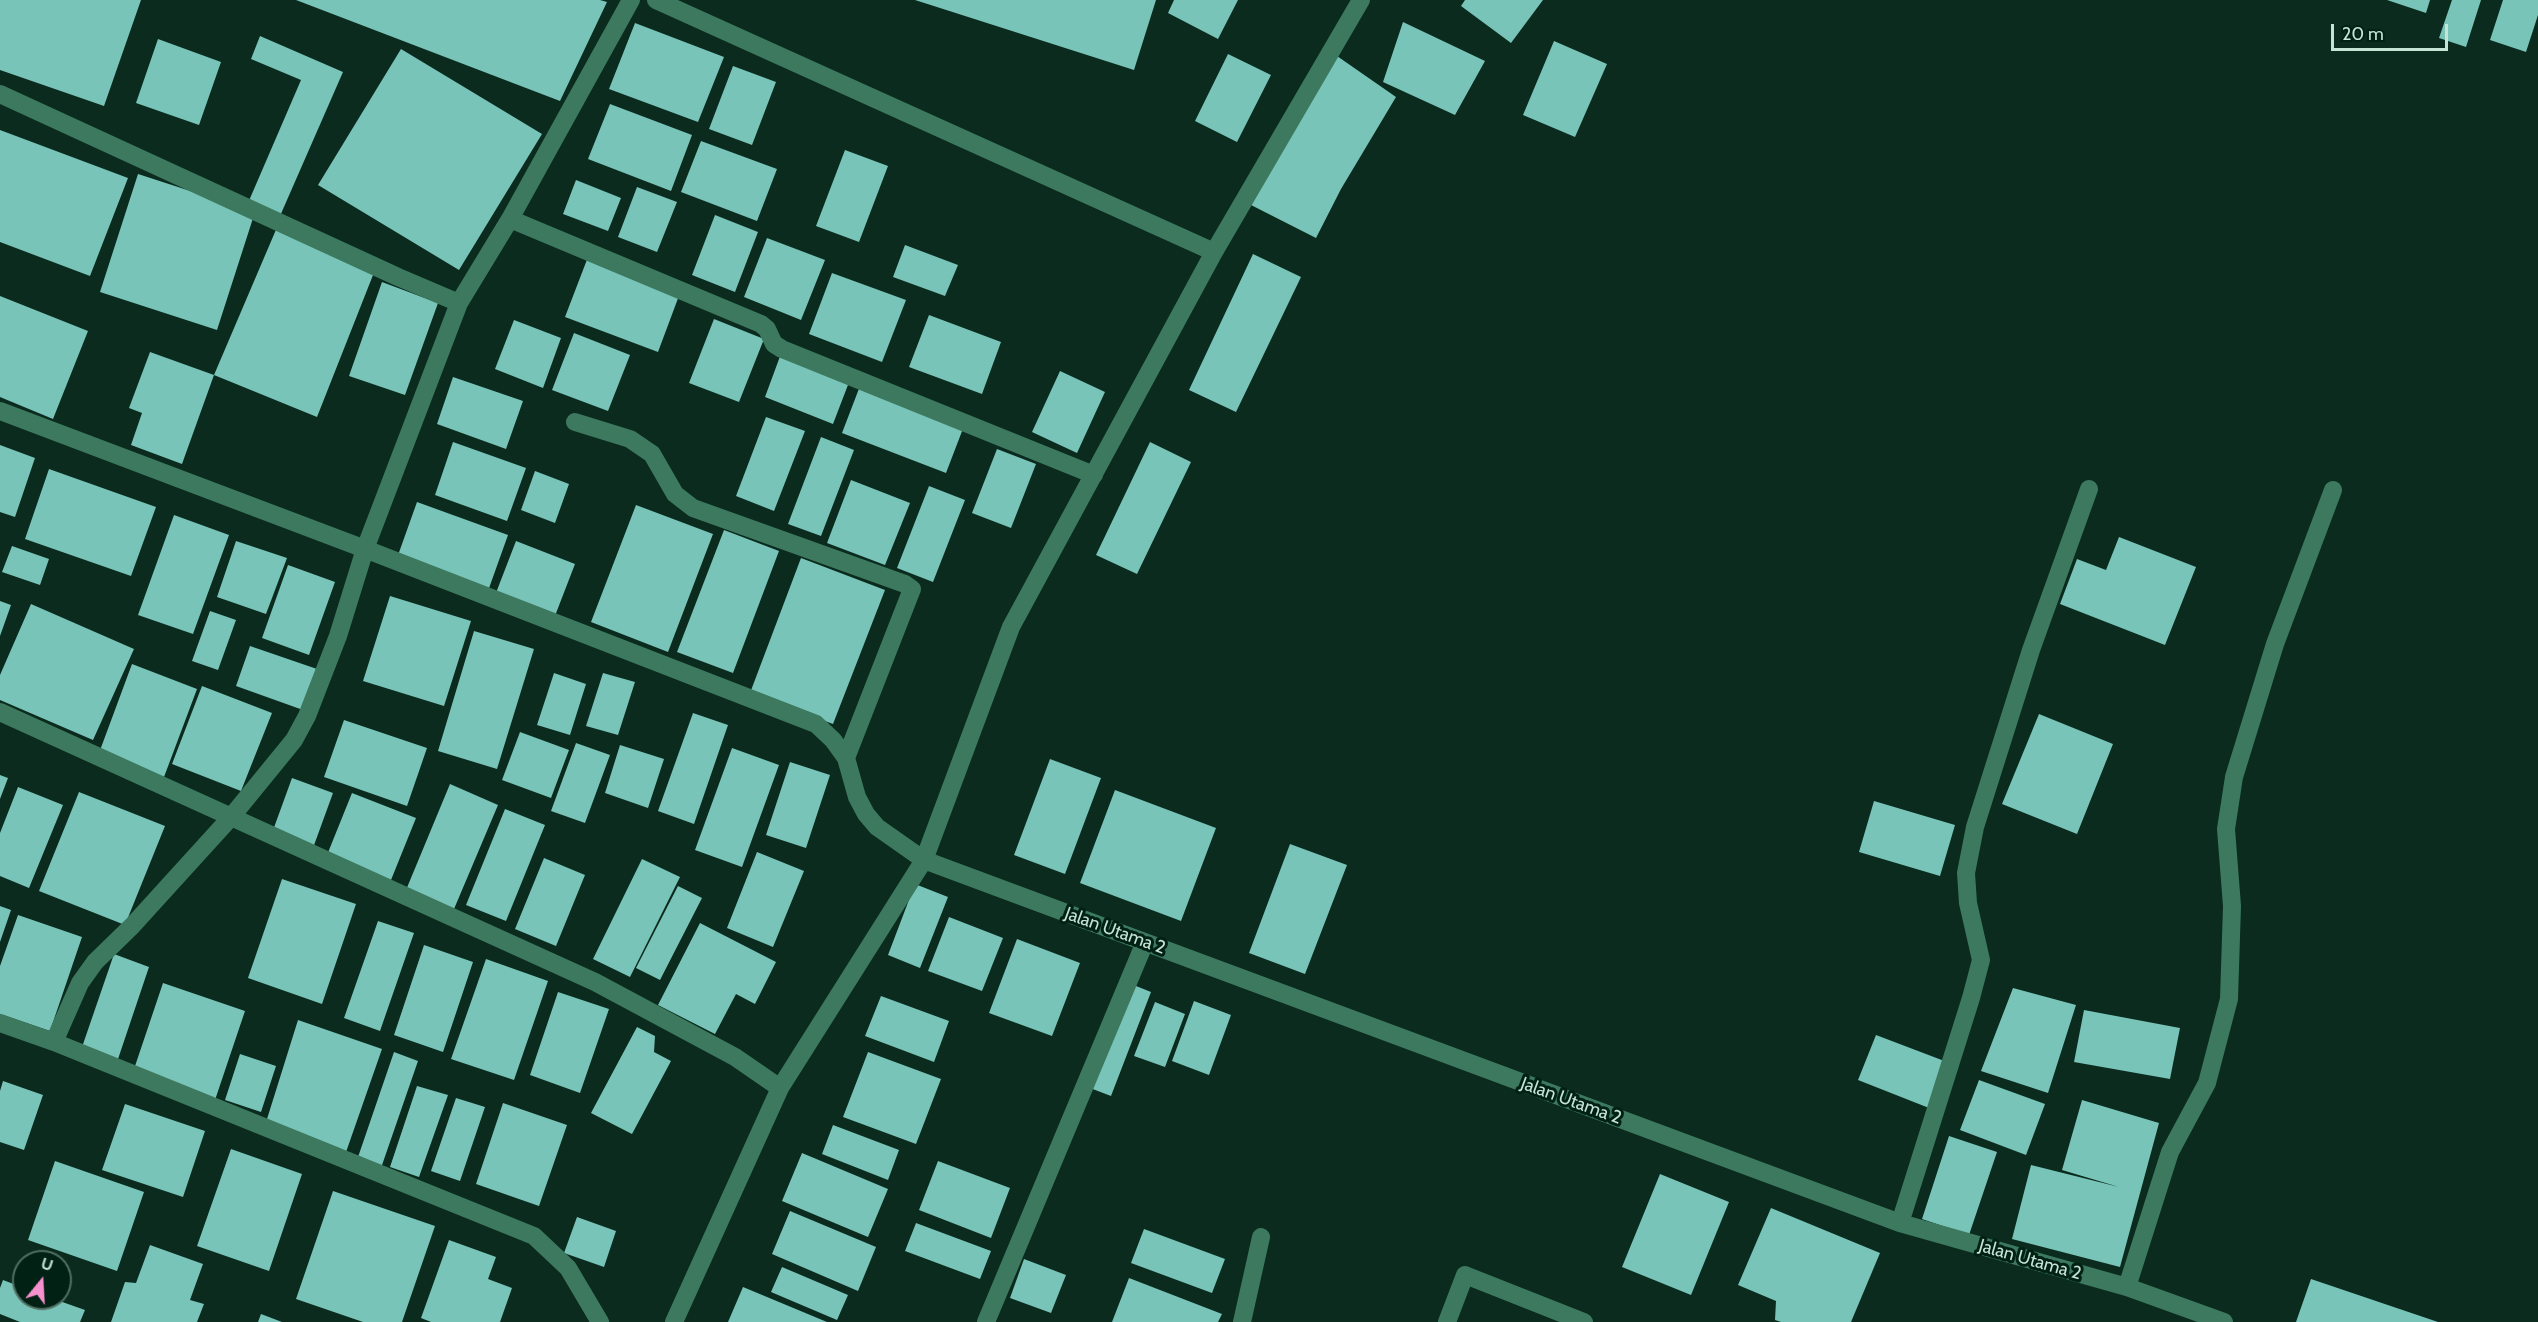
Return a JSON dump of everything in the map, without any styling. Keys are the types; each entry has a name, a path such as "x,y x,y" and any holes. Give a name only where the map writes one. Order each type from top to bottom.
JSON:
{"street":[{"path":"54,1042 80,983 95,962 132,926 232,816 294,740 307,716 338,636 365,549 459,303 510,219 631,0"},
{"path":"656,0 1214,252"},
{"path":"674,1322 780,1088 924,860 1011,627 1214,252 1361,0"},
{"path":"0,94 398,278 459,303"},
{"path":"510,219 761,324 766,328 774,344 782,349 1094,475"},
{"path":"0,411 365,549 816,724 833,740 846,758"},
{"path":"575,422 630,439 652,454 675,494 693,508 905,584 912,589 846,758"},
{"path":"1900,1223 1981,960 1968,903 1966,873 1975,827 2031,650 2089,489"},
{"path":"2127,1287 2170,1152 2208,1083 2229,999 2232,906 2226,829 2234,777 2275,644 2332,490"},
{"path":"0,712 595,982 735,1057 780,1088"},
{"name":"Jalan Utama 2","path":"846,758 857,797 866,814 877,827 924,860 1900,1223 2127,1287 2224,1322"},
{"path":"987,1322 1145,942"},
{"path":"0,1023 54,1042 534,1236 568,1268 600,1322"},
{"path":"1242,1322 1262,1237"},
{"path":"1447,1322 1465,1275 1584,1322"}],"building":[{"path":"0,0 141,0 104,106 0,70"},
{"path":"296,0 600,0 607,2 560,101"},
{"path":"915,0 1156,0 1134,70"},
{"path":"1174,0 1238,0 1218,39 1168,13"},
{"path":"1465,0 1543,0 1511,43 1461,6"},
{"path":"2387,0 2430,0 2426,13"},
{"path":"2452,0 2481,0 2466,47 2439,38"},
{"path":"2503,0 2538,0 2538,15 2526,52 2490,40"},
{"path":"1403,22 1485,61 1455,115 1383,82"},
{"path":"635,23 724,57 698,122 609,89"},
{"path":"260,36 343,72 280,216 248,203 301,80 251,59"},
{"path":"158,39 221,62 199,125 136,103"},
{"path":"1554,41 1607,64 1575,137 1523,115"},
{"path":"401,49 542,134 459,270 318,185"},
{"path":"1228,54 1271,75 1237,142 1195,121"},
{"path":"1337,56 1396,97 1341,189 1316,238 1249,204"},
{"path":"733,66 776,82 752,145 709,129"},
{"path":"610,104 692,135 671,191 588,159"},
{"path":"0,130 128,178 90,276 0,242"},
{"path":"701,141 777,169 757,221 681,192"},
{"path":"845,150 888,166 859,242 816,226"},
{"path":"138,174 255,212 217,330 100,292"},
{"path":"576,180 621,198 608,231 563,214"},
{"path":"637,187 677,202 657,252 618,237"},
{"path":"715,215 758,232 735,292 692,275"},
{"path":"278,225 375,270 317,417 214,375"},
{"path":"767,238 825,260 801,320 744,297"},
{"path":"905,245 958,265 945,296 893,277"},
{"path":"1253,254 1301,277 1236,412 1189,390"},
{"path":"588,257 680,293 658,352 565,317"},
{"path":"832,273 906,300 882,362 809,334"},
{"path":"382,282 438,303 405,395 349,376"},
{"path":"0,296 88,331 53,419 0,397"},
{"path":"929,315 1001,342 982,394 909,367"},
{"path":"714,319 764,339 739,402 689,383"},
{"path":"514,320 561,338 543,388 495,369"},
{"path":"574,333 630,355 608,411 552,390"},
{"path":"782,351 851,377 833,424 765,397"},
{"path":"150,352 214,375 182,464 131,445 142,413 129,408"},
{"path":"1060,371 1105,392 1077,453 1032,432"},
{"path":"453,377 523,401 506,449 437,424"},
{"path":"860,386 964,426 946,473 842,433"},
{"path":"766,417 805,431 774,511 736,496"},
{"path":"821,437 854,450 821,536 788,524"},
{"path":"453,442 526,468 507,521 435,495"},
{"path":"1150,442 1191,462 1137,574 1096,555"},
{"path":"0,445 35,458 15,517 0,512"},
{"path":"997,449 1036,464 1011,528 972,513"},
{"path":"49,469 156,507 131,576 25,539"},
{"path":"535,471 569,484 555,523 521,510"},
{"path":"851,480 910,503 885,565 827,543"},
{"path":"929,486 965,500 933,582 897,568"},
{"path":"417,502 508,535 488,591 397,558"},
{"path":"636,505 713,534 668,652 591,622"},
{"path":"174,515 229,535 193,634 138,615"},
{"path":"724,530 779,551 733,673 677,652"},
{"path":"2119,537 2196,567 2165,645 2060,604 2077,559 2106,570"},
{"path":"236,541 287,558 266,614 217,597"},
{"path":"516,541 575,564 553,621 494,598"},
{"path":"12,546 49,559 40,585 2,572"},
{"path":"801,558 885,590 833,724 750,693"},
{"path":"288,565 335,582 309,655 262,638"},
{"path":"390,596 471,621 444,706 363,681"},
{"path":"0,601 11,605 0,636"},
{"path":"31,604 134,649 93,740 0,700 0,675"},
{"path":"210,611 236,620 218,670 192,661"},
{"path":"474,631 534,649 497,769 438,751"},
{"path":"250,646 317,669 303,710 236,686"},
{"path":"132,664 197,689 164,777 99,753"},
{"path":"554,673 586,684 570,735 537,725"},
{"path":"603,673 635,682 618,735 586,726"},
{"path":"202,686 272,713 241,791 172,764"},
{"path":"693,713 728,725 694,824 658,811"},
{"path":"2039,714 2113,744 2077,834 2002,804"},
{"path":"344,720 427,748 407,806 324,777"},
{"path":"520,732 569,750 551,798 502,780"},
{"path":"576,743 610,755 585,823 551,811"},
{"path":"620,745 664,759 648,808 605,793"},
{"path":"732,748 779,765 742,867 695,850"},
{"path":"1050,759 1101,778 1065,874 1014,855"},
{"path":"790,762 830,775 806,848 766,835"},
{"path":"0,775 8,778 0,799"},
{"path":"292,778 333,793 313,848 272,833"},
{"path":"450,784 498,805 454,909 406,890"},
{"path":"18,787 63,805 29,888 0,876 0,833"},
{"path":"1115,790 1216,828 1181,921 1080,883"},
{"path":"79,792 165,826 125,925 39,891"},
{"path":"352,793 416,818 391,880 327,855"},
{"path":"1874,801 1955,825 1940,876 1859,852"},
{"path":"505,809 545,825 506,921 466,905"},
{"path":"1290,844 1347,865 1305,974 1249,953"},
{"path":"757,852 804,871 773,947 727,928"},
{"path":"544,858 585,875 556,946 515,929"},
{"path":"642,859 680,877 630,977 593,959"},
{"path":"282,879 356,904 322,1004 248,978"},
{"path":"915,884 948,897 920,968 888,955"},
{"path":"678,886 702,898 660,980 636,968"},
{"path":"0,906 11,910 0,942"},
{"path":"18,915 82,937 50,1031 0,1014 0,966"},
{"path":"949,917 1003,938 982,991 928,971"},
{"path":"378,921 414,933 380,1031 344,1018"},
{"path":"700,923 776,962 755,1004 736,994 715,1034 658,1005"},
{"path":"1017,939 1080,963 1052,1036 989,1013"},
{"path":"424,945 473,962 443,1052 394,1035"},
{"path":"114,954 149,967 117,1062 81,1050"},
{"path":"486,959 548,981 514,1080 451,1059"},
{"path":"163,983 245,1011 215,1100 133,1072"},
{"path":"1131,984 1151,992 1111,1096 1090,1088"},
{"path":"2013,988 2076,1005 2048,1093 1981,1071"},
{"path":"558,992 609,1009 580,1093 530,1075"},
{"path":"881,996 949,1021 934,1062 865,1036"},
{"path":"1194,1001 1231,1015 1209,1075 1172,1061"},
{"path":"1155,1002 1185,1014 1165,1067 1134,1056"},
{"path":"2084,1010 2180,1028 2170,1079 2074,1062"},
{"path":"298,1020 382,1049 345,1155 267,1119"},
{"path":"637,1027 655,1036 654,1052 671,1061 632,1134 591,1113"},
{"path":"1876,1035 1947,1062 1929,1108 1858,1080"},
{"path":"394,1052 418,1061 381,1168 357,1160"},
{"path":"868,1052 941,1079 916,1144 843,1117"},
{"path":"240,1054 276,1066 261,1112 225,1100"},
{"path":"1979,1080 2045,1104 2026,1155 1960,1130"},
{"path":"3,1081 43,1095 24,1150 0,1142 0,1091"},
{"path":"417,1086 448,1095 419,1177 390,1167"},
{"path":"456,1098 485,1107 460,1181 431,1171"},
{"path":"2082,1100 2159,1123 2120,1267 2012,1239 2031,1165 2119,1187 2062,1170"},
{"path":"503,1103 567,1125 539,1206 476,1184"},
{"path":"125,1104 205,1131 183,1197 102,1170"},
{"path":"833,1125 899,1150 888,1180 822,1154"},
{"path":"1949,1136 1997,1152 1969,1235 1922,1219"},
{"path":"231,1149 302,1174 269,1271 197,1246"},
{"path":"802,1153 888,1189 868,1237 782,1201"},
{"path":"55,1161 144,1192 117,1271 72,1255 72,1250 57,1250 28,1240"},
{"path":"938,1161 1010,1188 991,1238 919,1210"},
{"path":"1660,1174 1729,1202 1691,1295 1622,1267"},
{"path":"333,1191 435,1226 402,1322 363,1322 296,1299"},
{"path":"1771,1208 1880,1253 1851,1322 1781,1322 1775,1320 1776,1301 1738,1285"},
{"path":"790,1211 876,1247 858,1291 772,1254"},
{"path":"577,1217 616,1231 604,1267 564,1253"},
{"path":"916,1223 991,1251 980,1279 905,1251"},
{"path":"1144,1229 1225,1259 1212,1293 1131,1263"},
{"path":"449,1240 496,1257 488,1279 512,1288 500,1322 431,1322 421,1318"},
{"path":"150,1245 203,1264 190,1300 204,1304 197,1322 111,1322 125,1282 136,1283"},
{"path":"1024,1259 1066,1275 1051,1313 1010,1298"},
{"path":"782,1267 848,1295 837,1320 771,1292"},
{"path":"1129,1278 1222,1314 1218,1322 1112,1322"},
{"path":"2311,1279 2438,1322 2296,1322"},
{"path":"3,1280 12,1283 12,1310 72,1310 72,1305 85,1310 80,1322 20,1322 0,1314 0,1288"},
{"path":"743,1287 827,1322 728,1322"},
{"path":"261,1314 282,1322 258,1322"}]}
